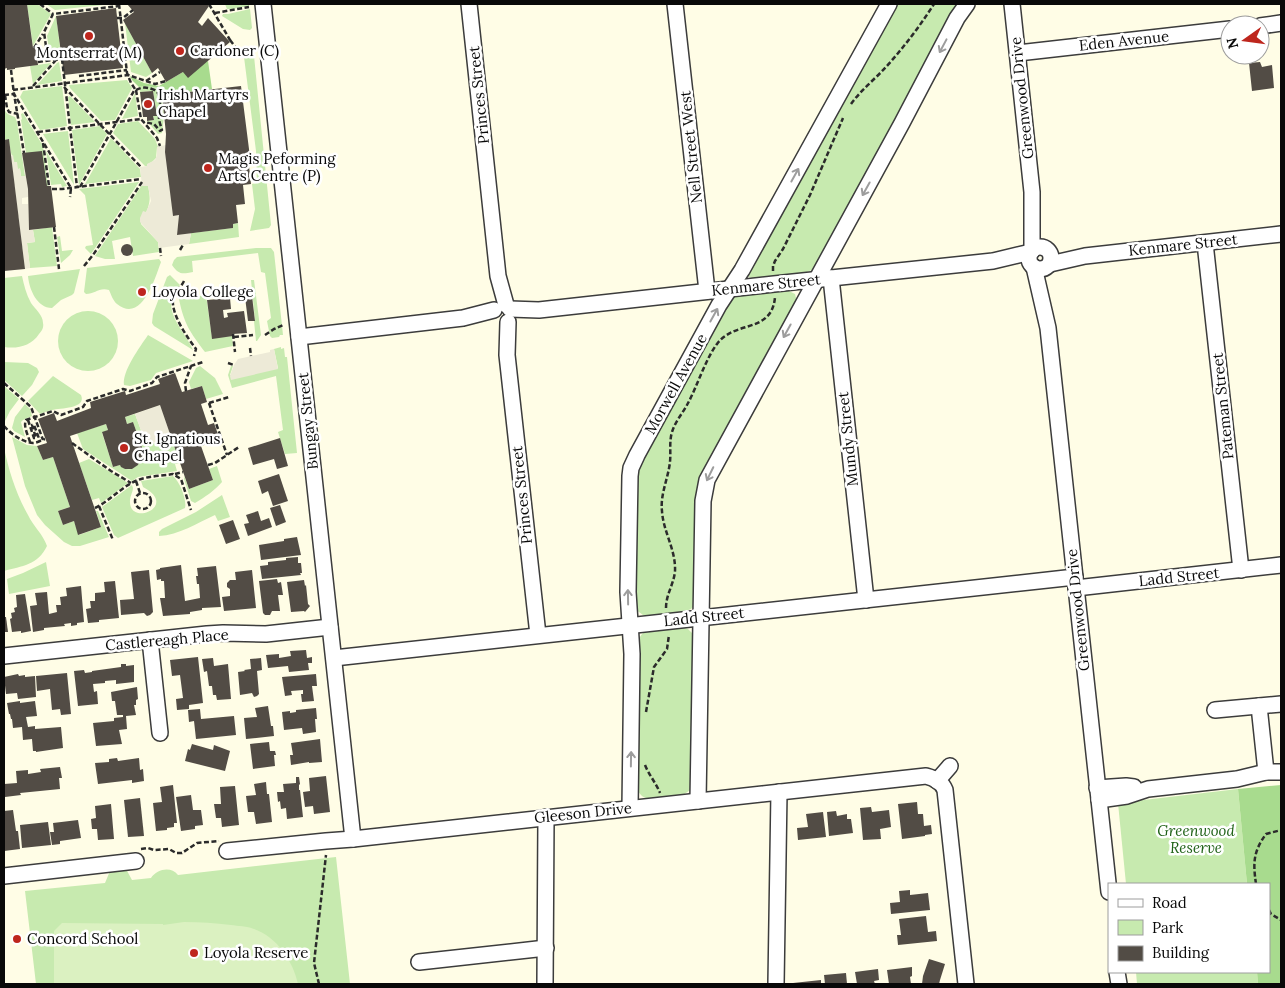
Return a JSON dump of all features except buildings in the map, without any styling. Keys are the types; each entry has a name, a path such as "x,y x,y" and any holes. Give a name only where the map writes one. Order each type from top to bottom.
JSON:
{"street":[{"name":"Princes Street","path":"469,4 538,635"},
{"name":"Nell Street West","path":"675,4 707,291"},
{"name":"Morwell Avenue","path":"630,808 632,654 628,592 631,468 719,305 742,270 889,4"},
{"path":"698,801 702,501 707,480 823,278 957,18 967,4"},
{"name":"Greenwood Drive","path":"1012,4 1108,883"},
{"name":"Bungay Street","path":"258,5 299,337 353,839"},
{"name":"Eden Avenue","path":"1018,53 1220,30"},
{"name":"Kenmare Street","path":"299,337 823,278 993,261 1086,256 1281,234"},
{"name":"Pateman Street","path":"1205,243 1241,570"},
{"name":"Mundy Street","path":"823,278 866,600"},
{"name":"Ladd Street","path":"334,658 866,600 1281,566"},
{"name":"Castlereagh Place","path":"4,656 223,633 266,634 330,627"},
{"path":"150,640 160,733"},
{"path":"1215,710 1281,704"},
{"path":"1098,794 1126,786 1148,789 1274,772 1259,706"},
{"path":"950,766 937,780 945,790 966,984"},
{"name":"Gleeson Drive","path":"226,846 353,839 922,776 937,780"},
{"path":"776,984 779,792"},
{"path":"545,984 546,817"},
{"path":"4,876 136,861"},
{"path":"419,962 546,948"}],"path":[{"path":"40,4 53,14 119,5 119,18 130,83 136,90 141,119 157,138 160,146"},
{"path":"209,4 229,40 237,49"},
{"path":"848,108 900,51 934,4"},
{"path":"215,13 258,5"},
{"path":"119,18 123,18 133,10"},
{"path":"34,48 53,14"},
{"path":"44,32 48,61"},
{"path":"38,62 61,59 78,187"},
{"path":"32,87 56,60"},
{"path":"11,70 24,153"},
{"path":"79,76 127,70"},
{"path":"146,81 160,72"},
{"path":"18,114 8,112 4,95 32,87 64,85 128,75 156,84 166,82"},
{"path":"64,85 141,167"},
{"path":"78,187 136,90 147,88 159,94 159,118 162,130 158,131 154,124 144,122"},
{"path":"14,92 72,188 70,197"},
{"path":"645,720 654,667 668,645 669,634 666,603 673,580 675,562 663,522 662,504 670,461 672,431 687,406 719,341 733,331 757,324 770,313 775,303 773,266 810,195 844,116"},
{"path":"37,132 141,119"},
{"path":"43,141 50,188 72,188 142,180 84,266"},
{"path":"54,227 59,269"},
{"path":"180,250 183,245"},
{"path":"160,248 161,256"},
{"path":"184,281 173,299 175,312 181,326 196,349 194,356"},
{"path":"265,335 279,326 287,324"},
{"path":"235,352 234,336 253,335"},
{"path":"250,348 251,356"},
{"path":"30,442 24,426 24,422 28,420 53,411 62,415 83,407 87,401 124,389 138,388 152,383 157,377 203,362"},
{"path":"228,363 234,365"},
{"path":"186,391 185,383 191,366"},
{"path":"4,383 31,407 43,440"},
{"path":"227,455 208,403 229,397"},
{"path":"28,420 34,438 36,438 32,425 34,424 43,440"},
{"path":"4,426 23,440 34,443 43,440"},
{"path":"72,443 111,471 132,483"},
{"path":"208,465 215,463 239,446"},
{"path":"94,508 140,479 183,472"},
{"path":"173,474 181,479 191,510"},
{"path":"136,481 140,493"},
{"path":"140,493 145,493 151,498 151,503 146,509 138,507 135,502 136,497 140,493"},
{"path":"99,506 113,540"},
{"path":"644,762 648,773 660,792"},
{"path":"1256,883 1254,869 1257,846 1266,834 1281,830"},
{"path":"319,984 314,964 326,841"},
{"path":"136,861 134,849 169,849 176,853 182,853 197,843 226,846"},
{"path":"1270,912 1281,920"}],"green space":[{"path":"27,4 37,4 51,14 33,46"},
{"path":"46,4 113,4 55,10"},
{"path":"225,4 249,4 249,6 227,9"},
{"path":"893,4 961,4 816,267 804,273 787,276 755,279 749,277 748,273"},
{"path":"250,9 252,28 250,30 243,29 222,16 223,14"},
{"path":"56,16 61,54 50,56 47,36"},
{"path":"125,23 152,73 146,77 131,72"},
{"path":"253,46 271,225 269,228 250,231 255,209 252,184 257,183 256,151 244,57 246,51"},
{"path":"208,61 212,89 162,95 161,88 139,87 130,76 144,83 159,86 183,72"},
{"path":"59,62 62,81 37,85 57,63"},
{"path":"51,63 33,84 30,66"},
{"path":"127,80 132,88 115,120 101,121 69,85"},
{"path":"62,86 67,126 40,130 20,97 23,91"},
{"path":"139,87 161,88 164,116 162,133 158,134 147,121 154,120 153,116 157,115 153,91 140,92"},
{"path":"135,93 138,116 122,119"},
{"path":"70,96 95,122 71,125 68,97"},
{"path":"4,108 8,114 15,117 17,122 25,176 21,176 20,169 18,169 14,162 9,139 4,140"},
{"path":"23,113 43,146 48,186 26,153 21,120 21,114"},
{"path":"138,121 155,139 158,147 156,158 148,166 145,166 113,133 118,124"},
{"path":"100,126 107,134 79,185 72,130"},
{"path":"68,131 74,185 43,134"},
{"path":"111,138 140,169 141,177 85,184"},
{"path":"46,151 67,186 62,187 61,184 51,185"},
{"path":"139,182 91,254 85,248 86,246 93,245 85,195 79,189"},
{"path":"142,185 148,185 150,199 146,213 143,212 141,224 158,242 159,252 133,256 130,237 112,241 115,259 95,256"},
{"path":"238,223 239,237 189,244 191,233 233,228 233,224"},
{"path":"52,227 57,266 30,268 27,243 35,242 33,230"},
{"path":"60,236 62,251 73,250 61,263 57,237"},
{"path":"271,248 274,252 283,335 279,337 272,338 270,336 267,321 271,318 265,273 261,272 258,253 192,261 193,272 186,273 177,271 172,265 177,257"},
{"path":"159,259 161,262 151,288 140,304 134,308 126,309 117,304 109,290 102,289 86,294 84,292 87,268"},
{"path":"80,269 74,293 61,300 52,308 42,305 35,297 28,276"},
{"path":"170,275 180,285 172,297 172,312 193,350 152,323 153,314 167,277"},
{"path":"22,276 29,300 42,317 43,327 36,338 28,344 14,348 4,347 4,278"},
{"path":"251,280 254,280 261,335 257,341 254,321"},
{"path":"787,290 795,294 797,302 706,472 695,605 686,611 650,616 643,615 635,609 634,476 724,307 732,298 740,294"},
{"path":"206,295 212,338 232,336 233,346 205,352 188,327 179,299"},
{"path":"82,311 94,311 105,316 113,324 118,335 116,353 105,366 94,371 82,371 71,366 63,358 58,347 58,335 63,324 71,316"},
{"path":"148,335 193,361 156,373 151,380 130,386 124,385 124,379 129,366"},
{"path":"281,347 281,349 284,348 285,357 287,357 297,453 285,454 278,432 283,430 276,376 232,388 228,375 231,366 233,366 230,375 278,368 274,349"},
{"path":"4,362 28,363 37,368 39,372 32,385 22,396 4,380"},
{"path":"200,366 215,378 223,394 206,399 202,386 191,389 189,382 196,368"},
{"path":"53,376 81,395 82,400 77,405 40,414 28,401"},
{"path":"4,386 19,399 4,423"},
{"path":"25,404 30,409 32,416 21,422 25,437 12,428 15,417"},
{"path":"135,414 146,444 165,441 171,436 180,463 175,464 177,471 138,477 132,481 83,449 77,433 106,424 108,430 102,433 113,467 120,465 126,469 134,468 140,460 139,458 145,456 133,422 127,424 125,417"},
{"path":"12,437 27,445 37,446 43,460 53,457 70,507 58,511 63,525 74,521 79,535 101,527 96,511 98,511 109,537 80,546 72,546 64,542 45,525 37,515 25,486"},
{"path":"4,448 20,499 47,546 39,557 29,564 4,571"},
{"path":"89,459 128,483 101,503 99,498 92,500 79,463"},
{"path":"217,466 222,482 199,501 195,503 191,501 184,476 189,489 213,480 209,469"},
{"path":"173,476 182,491 185,508 118,538 114,535 102,507 132,485 133,489 130,500 132,508 136,512 150,511 155,507 156,501 153,494 143,487 141,481"},
{"path":"222,495 230,517 218,521 215,515 181,531 159,536 159,532 162,529 196,512"},
{"path":"46,562 50,586 9,594 7,579"},
{"path":"681,627 688,629 694,635 692,787 679,796 650,799 642,796 637,789 638,640 646,631"},
{"path":"1281,785 1281,984 1258,984 1257,973 1270,973 1270,883 1247,883 1238,789"},
{"name":"Greenwood Reserve","path":"1238,789 1247,883 1126,883 1118,803"},
{"name":"Loyola Reserve","path":"336,857 350,984 36,984 25,891 105,883 110,871 126,869 132,880 151,878 157,872 164,870 172,870 178,875"},
{"name":"Loyola Reserve","path":"184,922 242,926 262,933 283,951 296,975 298,984 54,984 54,931 62,923 163,925"},
{"path":"1136,973 1257,973 1258,984 1137,984"}],"shaded area":[{"path":"166,145 173,216 179,215 177,235 191,233 189,244 159,248 158,242 140,222 143,211 146,212 151,201 148,186 142,186 140,167 147,166 147,164 155,160 157,147"},
{"path":"22,153 28,197 22,198 22,204 28,204 29,230 33,230 35,242 27,243 30,268 25,269 11,156 13,155 14,162 17,162 18,169 20,168 21,176 25,176"},
{"path":"274,349 278,369 231,380 230,376 238,359 270,352 270,350"},
{"path":"160,405 171,436 159,443 146,444 135,414"}],"place":[{"name":"Montserrat (M)","path":"89,36"},
{"name":"Cardoner (C)","path":"180,51"},
{"name":"Irish Martyrs Chapel","path":"148,104"},
{"name":"Magis Peforming Arts Centre (P)","path":"208,168"},
{"name":"Loyola College","path":"142,292"},
{"name":"St. Ignatious Chapel","path":"124,448"},
{"name":"Concord School","path":"17,939"},
{"name":"Loyola Reserve","path":"194,953"}]}
